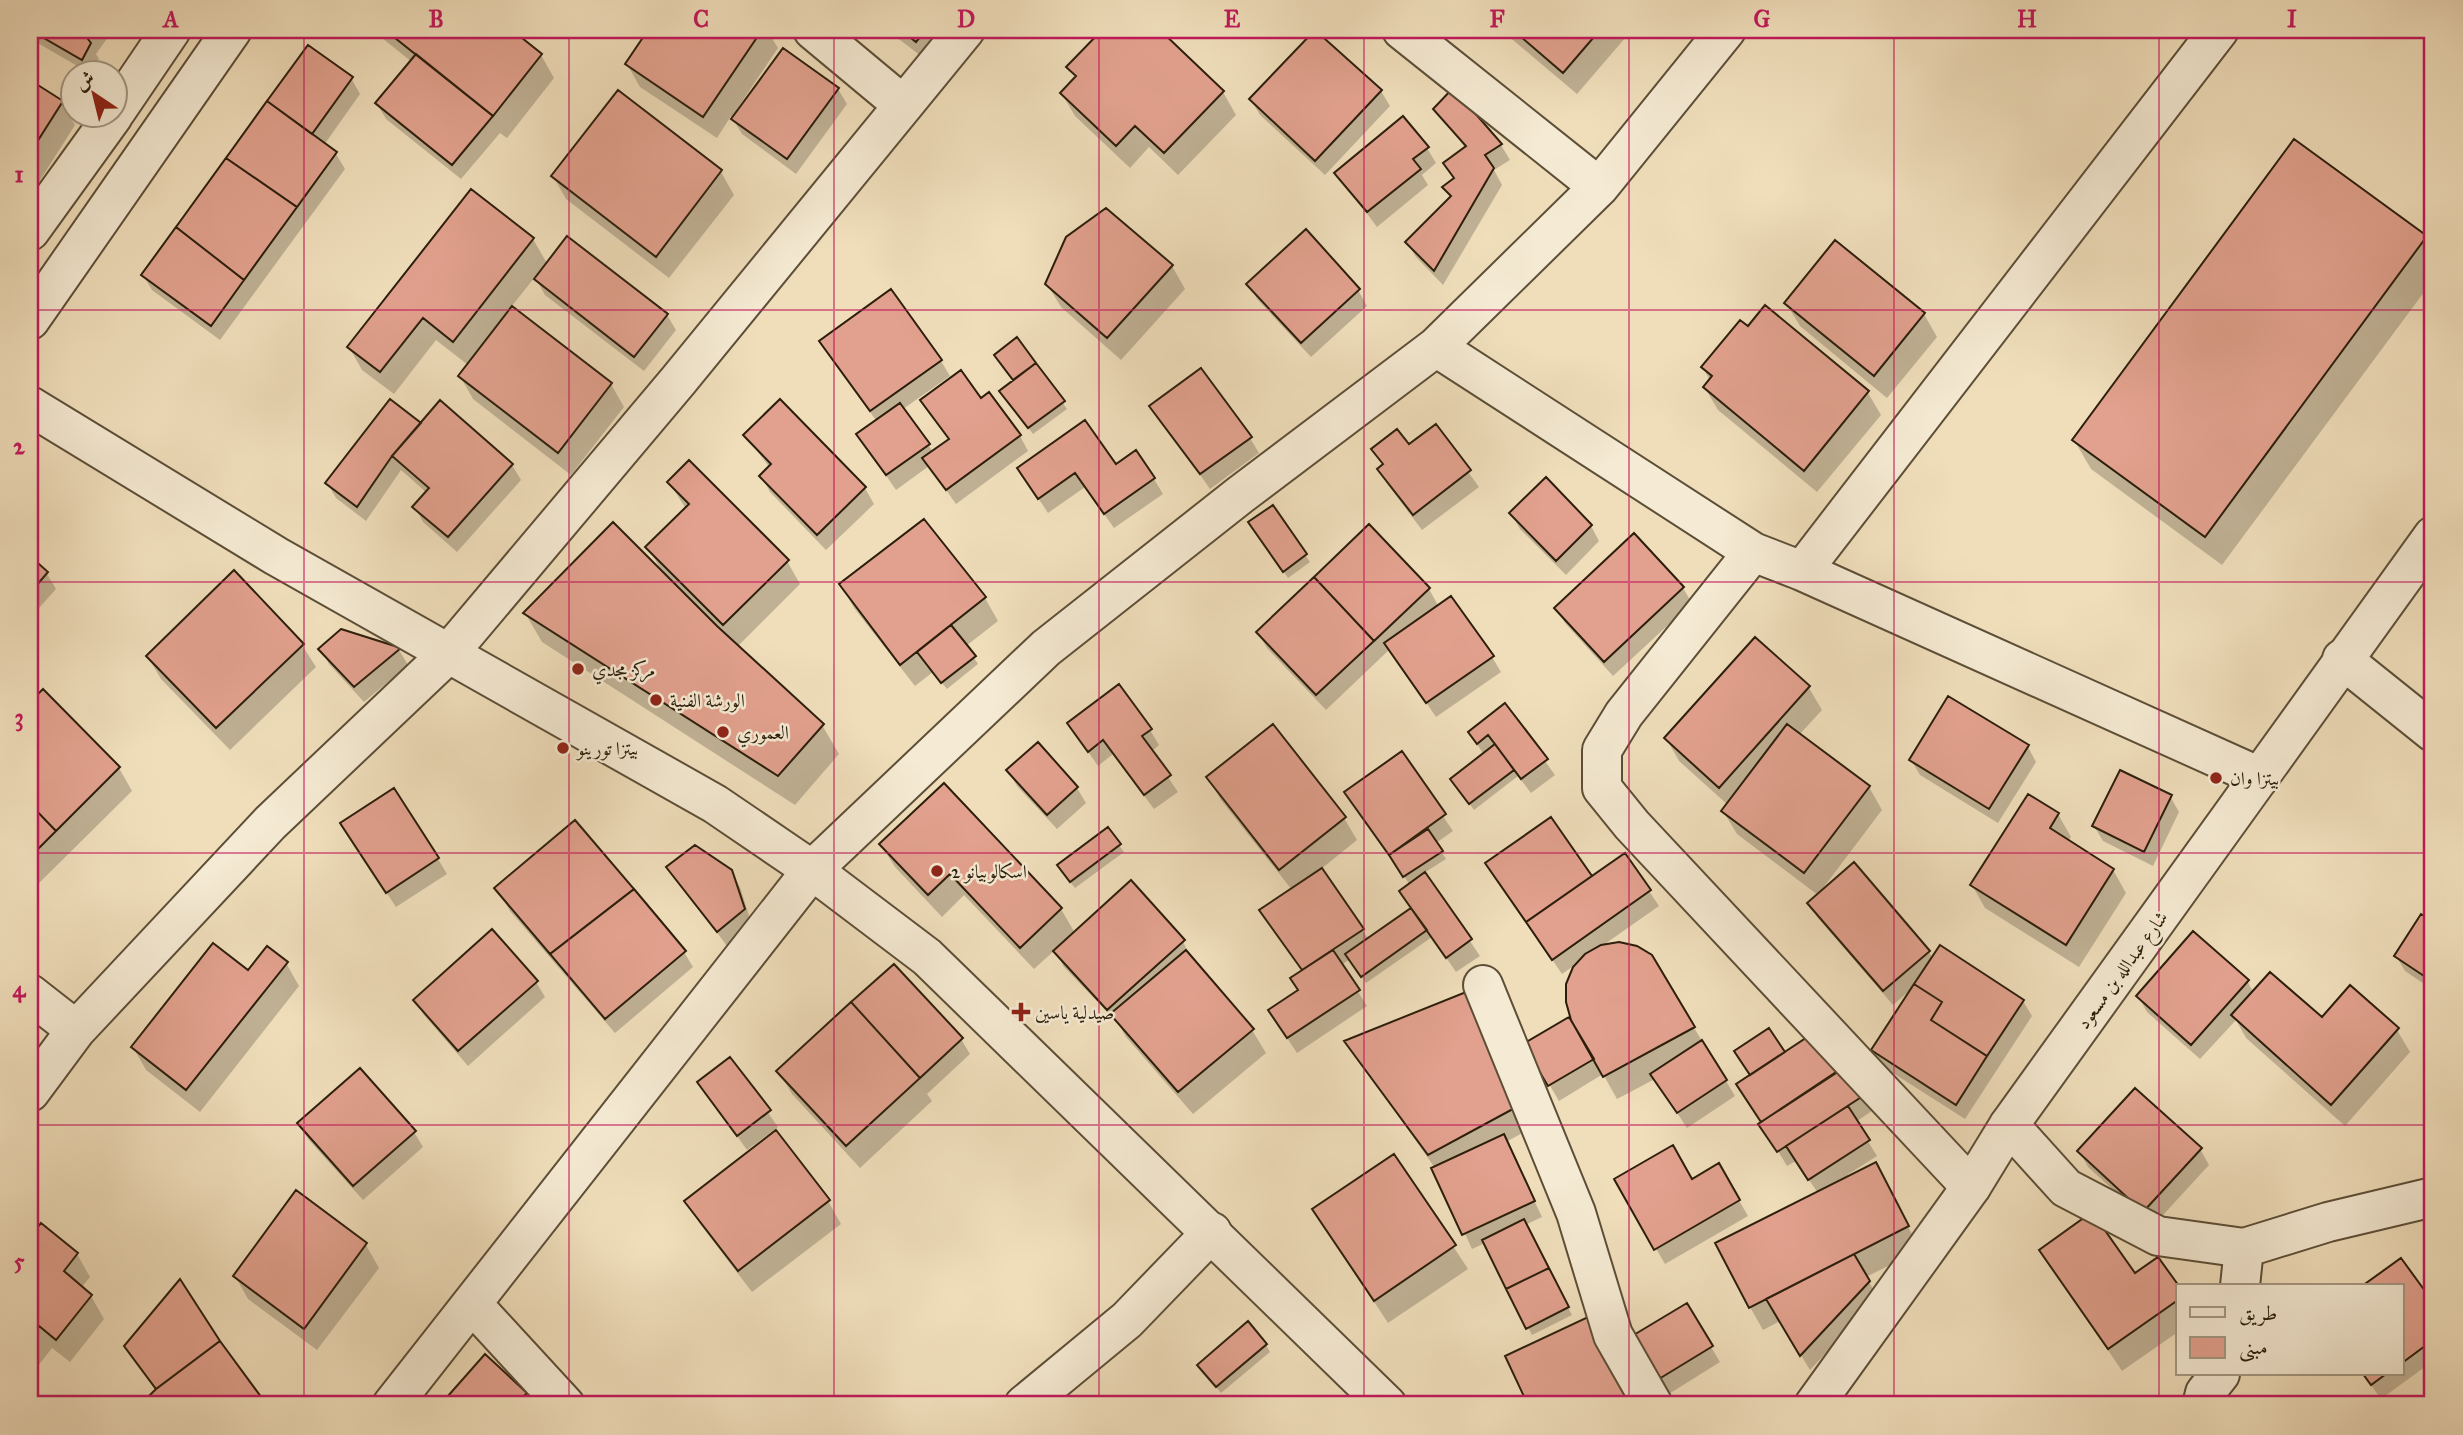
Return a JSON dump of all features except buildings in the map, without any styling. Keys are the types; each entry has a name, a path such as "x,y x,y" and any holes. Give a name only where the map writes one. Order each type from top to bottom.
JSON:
{"street":[{"path":"130,90 171,30"},
{"path":"30,320 232,30"},
{"path":"813,30 903,105"},
{"path":"30,1092 76,1030 270,823 448,654 678,381 965,30"},
{"path":"1402,30 1598,187"},
{"path":"391,1405 473,1305 812,870 1046,648 1240,495 1436,347 1598,187 1726,30"},
{"path":"1802,571 2219,30"},
{"path":"30,231 103,130"},
{"path":"1436,347 1753,552 1802,571 2260,777"},
{"path":"30,406 276,556 715,804 812,870 927,957 1212,1231 1387,1405"},
{"name":"شارع عبدالله بن مسعود","path":"1814,1405 1971,1187 2009,1125 2433,536"},
{"path":"1753,552 1624,714 1602,750 1602,788 1642,835 1971,1187"},
{"path":"2342,659 2433,732"},
{"path":"1483,985 1576,1213 1613,1335 1653,1405"},
{"path":"30,994 76,1030"},
{"path":"2009,1125 2066,1188 2158,1236 2244,1248 2328,1222 2433,1197"},
{"path":"1024,1405 1128,1320 1212,1231"},
{"path":"2240,1284 2244,1248"},
{"path":"473,1305 565,1405"},
{"path":"2202,1405 2205,1393 2218,1376"}],"place":[{"name":"مركز مجدي","path":"578,669"},
{"name":"الورشة الفنية","path":"656,700"},
{"name":"العموري","path":"723,732"},
{"name":"بيتزا تورينو","path":"563,748"},
{"name":"بيتزا وان","path":"2216,778"},
{"name":"اسكالوبيانو 2","path":"937,871"},
{"name":"صيدلية ياسين","path":"1021,1012"}]}
